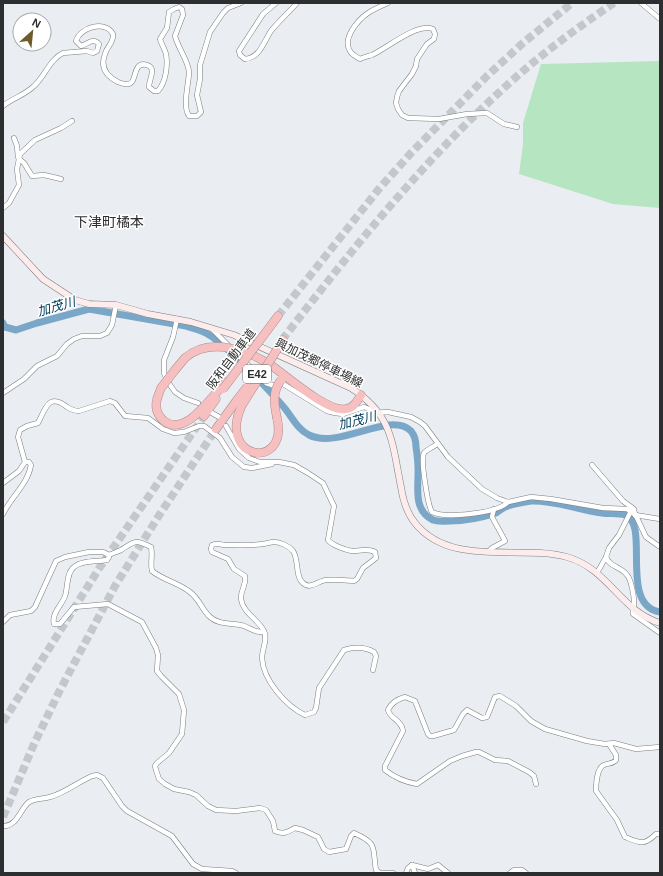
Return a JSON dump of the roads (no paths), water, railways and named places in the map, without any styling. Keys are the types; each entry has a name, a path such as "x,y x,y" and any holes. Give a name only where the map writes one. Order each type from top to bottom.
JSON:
{"highway":[{"name":"阪和自動車道","path":"204,416 222,388 278,316"},
{"name":"E42","path":"216,429 240,402 283,340"},
{"path":"222,388 192,418 179,425 169,424 162,419 157,410 157,399 161,388 175,370 185,358 195,351 207,347 224,347 244,352 263,361 284,378 319,400 339,410 350,408 355,404 361,395"},
{"path":"240,402 237,419 237,433 242,444 251,451 258,453 266,452 275,444 279,433 274,395 277,386 284,378"}],"main road":[{"name":"興加茂郷停車場線","path":"3,236 44,279 71,299 89,304 116,305 212,329 250,341 361,395 381,415 388,430 393,447 404,503 416,524 428,535 442,543 468,550 560,555 581,562 598,573 633,609 660,623"}],"street":[{"path":"3,106 30,89 40,80 49,66 60,55 87,51 93,53 97,51 99,44 96,41 91,41 81,46 76,41 80,34 98,27 106,28 113,34 113,39 105,54 104,60 105,72 109,77 121,83 129,83 134,79 138,67 147,65 151,67 152,71 149,87 154,91 158,90 163,85 166,55 160,39 166,29 169,12 174,8 179,7 182,9 183,15 175,36 189,70 186,91 187,111 189,116 197,116 201,112 198,95 200,65 210,32 228,8 241,3"},
{"path":"276,3 263,14 239,51 240,55 245,59 252,57 263,47 271,32 297,3"},
{"path":"388,3 363,18 350,34 348,48 360,59 372,55 415,31 428,27 433,29 435,34 434,39 427,44 416,59 416,66 412,74 399,91 396,103 402,115 408,118 439,120 467,114 488,113 504,124 517,127"},
{"path":"642,3 660,19"},
{"path":"18,160 20,154 35,140 61,128 72,121"},
{"path":"3,208 9,203 19,185 17,169 18,146 14,138"},
{"path":"18,160 24,163 32,176 44,175 61,179"},
{"path":"3,393 24,379 36,366 57,356 68,342 82,336 100,336 107,333 112,325 116,305"},
{"path":"177,320 175,331 164,360 166,378 170,386 178,394 198,403"},
{"path":"212,329 266,383 272,385 283,384 324,409 335,413 347,413 364,407 369,409 373,414 381,415 388,412 408,416 417,420 424,426 448,457 482,489 497,498 508,502"},
{"path":"3,483 19,471 25,462 18,433 22,429 38,423 49,403 53,400 57,400 74,411 86,409 110,401 115,403 125,416 148,418 160,427 174,433 184,432 199,426 204,426 220,438 232,457 244,467 254,468 282,462"},
{"path":"212,413 218,417"},
{"path":"226,426 235,444 245,456 260,462 282,462 294,466 323,483 334,506 328,540 352,550 370,550 375,552 376,556 376,558 363,568 357,579 354,581 325,580 314,585 308,585 303,583 300,579 292,549 282,544 273,542 257,545 216,543 212,545 212,552 228,559 234,569 245,576 246,581 241,598 242,604 264,632 266,638 262,660 268,678 288,704 296,711 305,715 314,712 320,688 344,650 351,648 365,649 374,652 376,656 373,670"},
{"path":"437,444 425,452 423,456 423,474 428,504 432,512 445,516 458,515 494,509 508,502 525,498 551,499 603,508 622,508 633,513 660,519"},
{"path":"3,514 6,506 25,481 30,471 31,465 29,462 25,462"},
{"path":"592,465 623,501 634,509 633,513 646,537 660,547"},
{"path":"488,552 504,541 492,517 494,509"},
{"path":"598,573 606,558 609,548 619,535 625,522 633,513"},
{"path":"264,632 254,632 242,626 220,623 212,619 203,609 199,600 190,591 152,571 151,547 140,542 133,542 121,550 109,555 107,560 82,563 74,566 69,576 65,596 53,621 54,624 60,624 74,606 108,604 142,622 156,648 158,655 158,671 179,694 184,710 182,734 168,753 155,766 159,778 165,784 174,790 196,794 208,806 216,810 236,811 260,808 266,810 273,821 275,831 280,834 287,833 295,828 303,830 318,837 324,849 329,852 346,849 351,836 354,833 365,838 371,843 374,849 376,870 380,873 393,873"},
{"path":"3,622 10,615 31,611 35,607 56,561 65,557 89,552 103,552 109,555"},
{"path":"606,558 608,562 628,575 634,601 632,612 635,616 660,633"},
{"path":"536,784 534,776 529,772 508,761 495,760 479,752 462,756 450,761 416,784 405,781 391,774 385,770 385,766 403,731 399,722 389,715 388,710 390,706 395,701 406,697 415,701 428,734 433,736 454,730 467,710 482,718 487,717 495,697 500,696 516,706 531,721 545,729 587,741 605,744 614,743 636,749 660,746"},
{"path":"609,744 616,755 616,760 614,763 603,766 600,769 596,792 618,820 625,837 644,843 649,841 656,834 660,834"},
{"path":"3,826 10,826 28,803 34,799 50,797 92,776 97,775 102,778 122,806 172,836 193,864 202,869 232,871 236,873"},
{"path":"406,873 408,868 412,865"},
{"path":"412,865 415,873"},
{"path":"412,865 428,869 438,866 448,873"},
{"path":"510,873 514,870 522,870 526,873"}],"waterway":[{"name":"加茂川","path":"3,323 5,327 16,330 89,309 186,326 204,332 216,339 235,356 282,405 297,425 309,435 321,438 335,438 390,425 402,426 411,431 416,443 419,504 426,516 435,521 455,521 479,518 496,513 502,508 508,506 531,501 549,502 593,512 625,515 632,521 636,533 637,581 640,595 648,606 660,612"}],"tunnel":[{"path":"278,316 378,190 411,153 487,76 523,43 572,3"},
{"path":"282,340 371,229 433,158 466,124 500,91 536,60 614,3"},
{"path":"3,722 100,567 204,416"},
{"path":"3,817 34,744 59,692 115,586 216,429"}],"district":[{"name":"下津町橘本","path":"109,222"}]}
